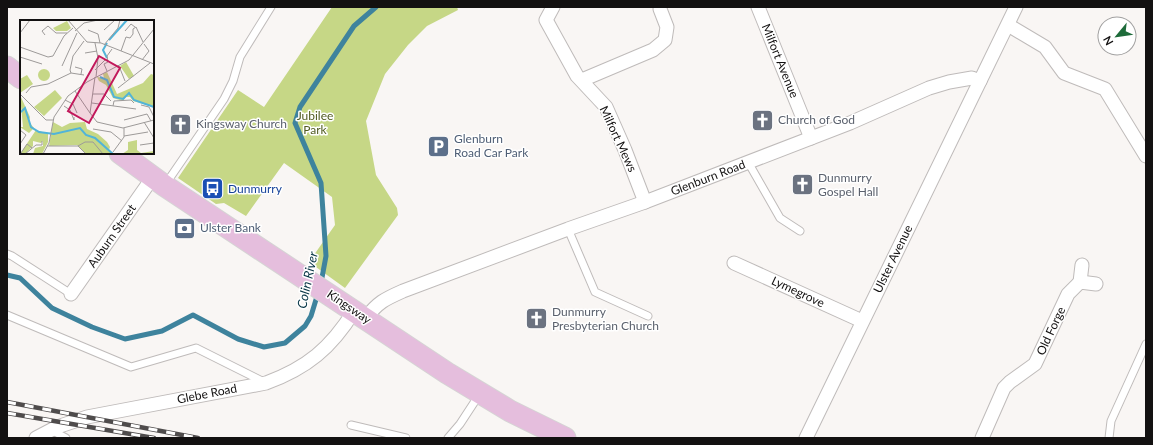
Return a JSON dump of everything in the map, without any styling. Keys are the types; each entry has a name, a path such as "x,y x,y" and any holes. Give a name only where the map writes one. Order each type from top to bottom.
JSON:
{"main road":[{"path":"7,67 20,77"},
{"name":"Kingsway","path":"121,154 159,182 480,394 564,438"}],"street":[{"name":"Milfort Mews","path":"553,7 546,20 578,76 606,107 625,150 645,202"},
{"name":"Milfort Avenue","path":"758,7 811,138"},
{"path":"980,81 1016,7"},
{"path":"582,80 653,50 665,40 667,27 660,9"},
{"path":"1008,25 1046,47 1064,73 1105,89 1146,156"},
{"name":"Glenburn Road","path":"360,315 382,301 850,123 929,88 949,82 972,78 980,81"},
{"name":"Ulster Avenue","path":"806,438 980,81"},
{"name":"Auburn Street","path":"72,294 159,182"},
{"name":"Lymegrove","path":"734,263 862,321"},
{"path":"1082,265 1080,282 1096,284"},
{"name":"Old Forge","path":"982,438 1004,388 1035,364 1068,294 1080,282"},
{"name":"Glebe Road","path":"36,438 66,423 87,417 266,383 300,368 315,358 338,334 360,315"}],"lane":[{"path":"159,182 224,99 233,81 240,57 271,7"},
{"path":"748,162 780,218 800,231"},
{"path":"568,229 595,292 648,316"},
{"path":"7,254 72,294"},
{"path":"7,315 131,367 196,348 266,383"},
{"path":"1109,438 1111,421 1146,344"},
{"path":"448,438 460,424 480,394"},
{"path":"351,425 406,438"},
{"path":"51,430 66,438"}],"green space":[{"name":"Jubilee Park","path":"332,7 457,7 458,10 427,26 408,45 385,74 366,121 376,175 397,208 398,215 345,288 309,262 335,225 332,197 284,163 246,216 224,203 216,204 178,178 238,90 264,107"}],"waterway":[{"name":"Colin River","path":"321,283 326,256 321,183 295,123 300,107 354,26 376,7"},
{"name":"Colin River","path":"7,275 20,278 52,308 92,327 125,339 162,331 193,315 238,339 264,347 285,343 305,326 311,316 318,293"}],"railway":[{"path":"7,402 198,438"},
{"path":"7,413 154,438"}],"place":[{"name":"Church of God","path":"763,120"},
{"name":"Kingsway Church","path":"180,124"},
{"name":"Glenburn Road Car Park","path":"439,146"},
{"name":"Dunmurry Gospel Hall","path":"802,185"},
{"name":"Dunmurry","path":"213,189"},
{"name":"Ulster Bank","path":"185,228"},
{"name":"Dunmurry Presbyterian Church","path":"537,319"}]}
